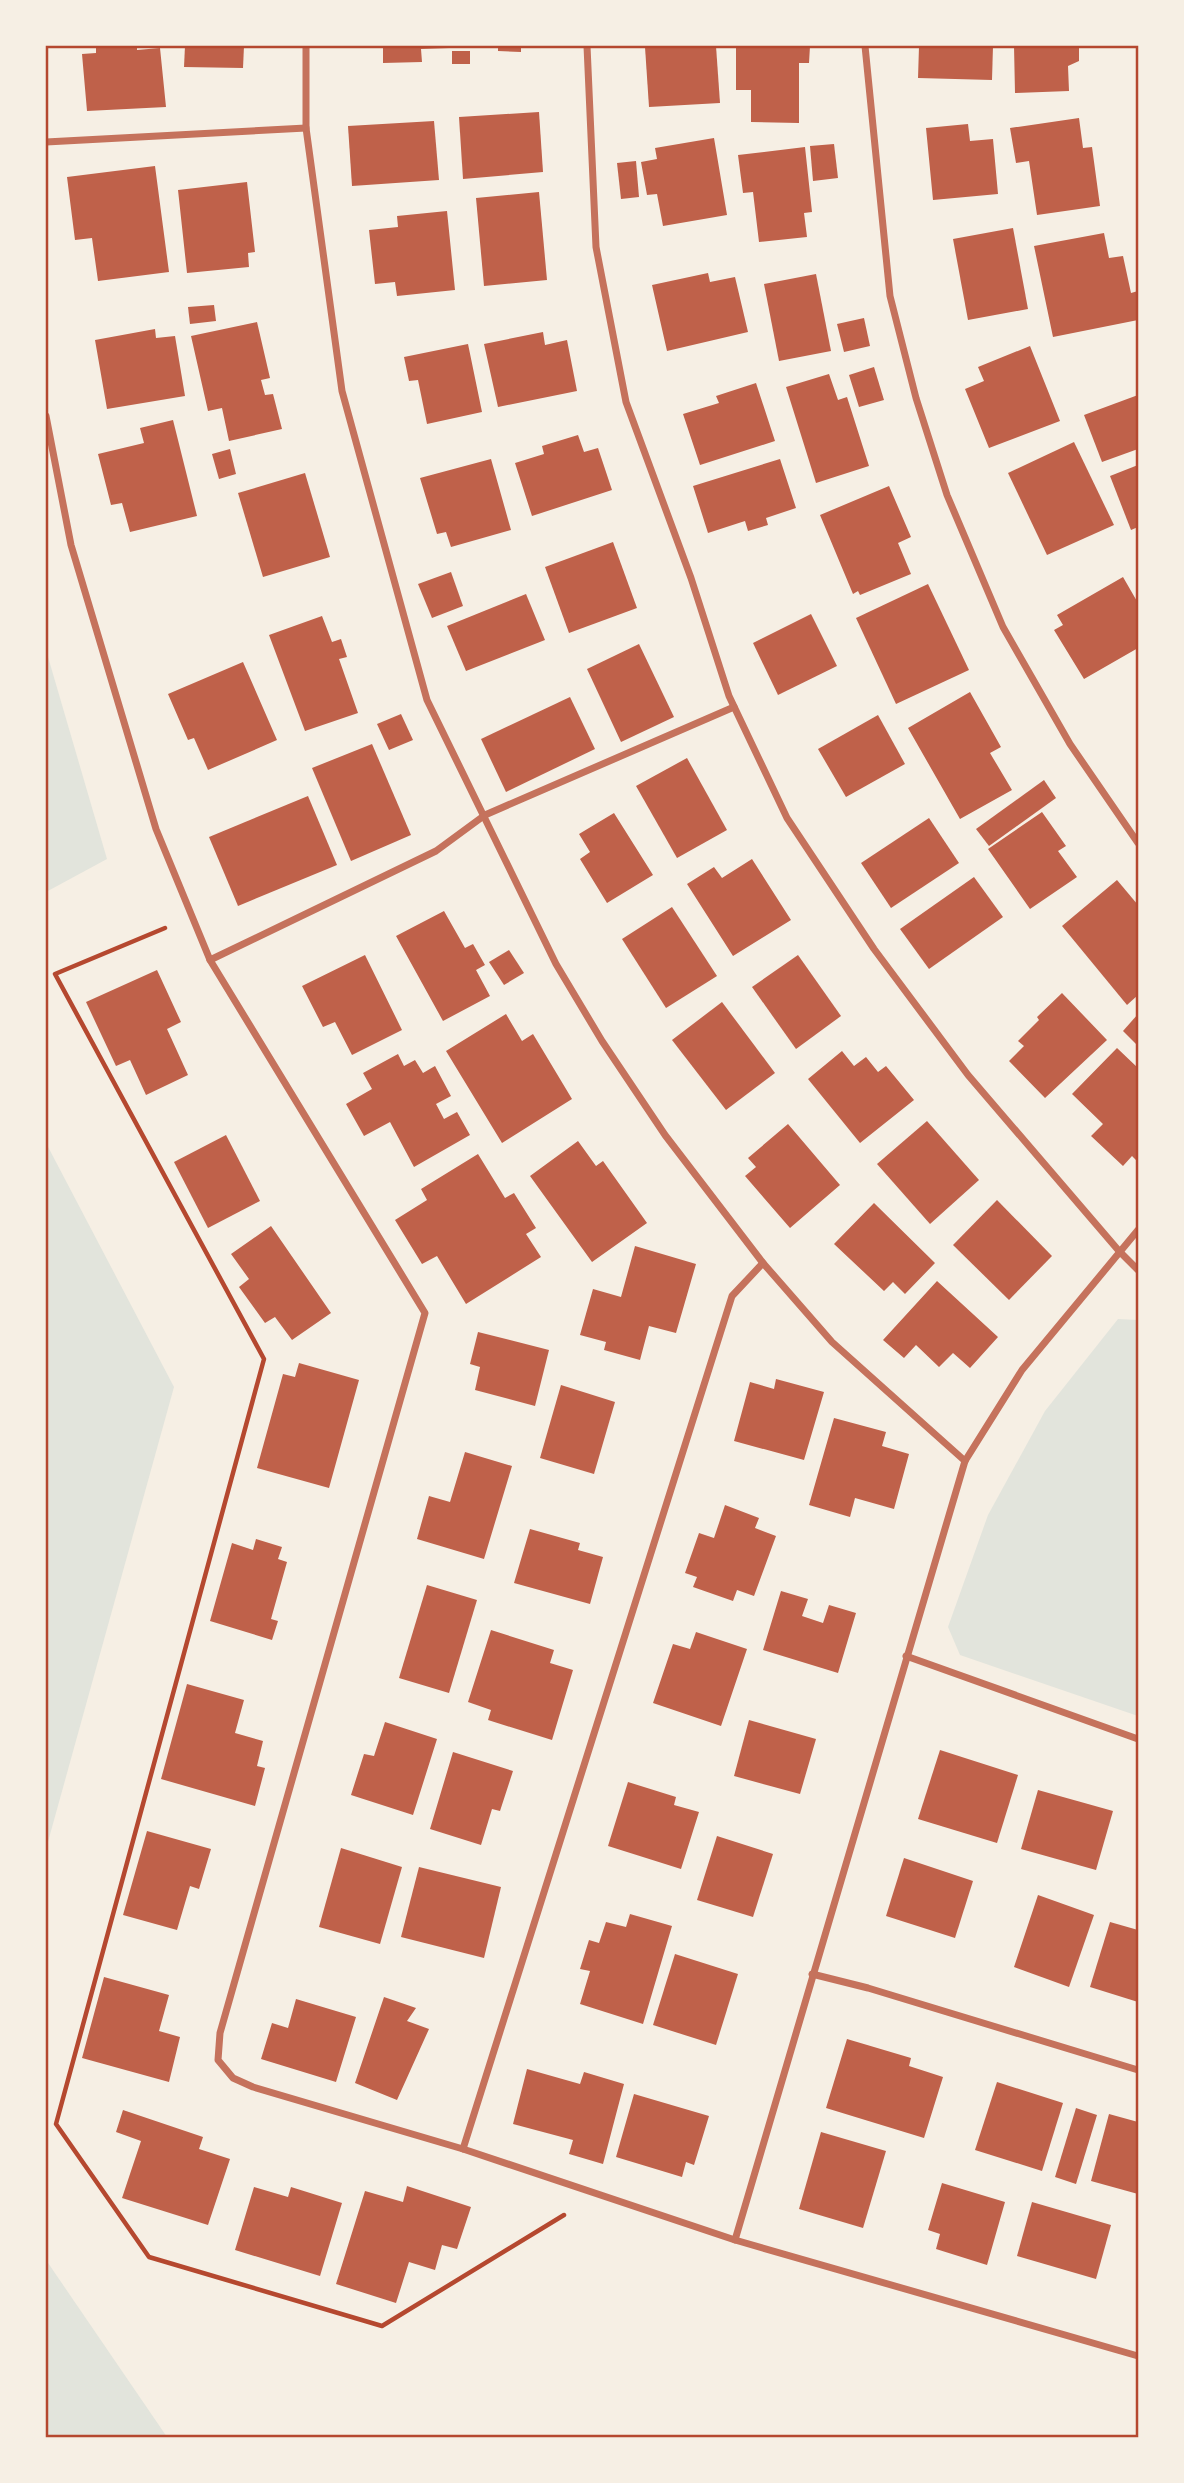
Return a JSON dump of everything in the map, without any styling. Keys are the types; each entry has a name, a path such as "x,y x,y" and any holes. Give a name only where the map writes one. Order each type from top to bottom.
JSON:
{"street":[{"path":"306,46 306,128 342,391 427,700 556,964 602,1041 666,1135 763,1263 832,1342 965,1461"},
{"path":"587,46 596,247 626,402 691,578 734,707 787,818 874,949 968,1075 1119,1251 1139,1270"},
{"path":"865,46 890,296 916,398 947,495 1003,627 1070,744 1139,843"},
{"path":"46,142 306,128"},
{"path":"46,416 71,545 156,829 210,960 425,1313 224,2020 218,2060 233,2078 253,2087 463,2149 735,2240 1139,2356"},
{"path":"210,960 436,851 485,815 734,707"},
{"path":"735,2240 965,1461 1022,1370 1139,1230"},
{"path":"463,2149 732,1296 763,1263"},
{"path":"906,1656 1139,1739"},
{"path":"813,1974 868,1988 1139,2070"}],"path":[{"path":"192,916 55,974 264,1359 56,2124 149,2257 382,2326 598,2194"}],"shaded area":[{"path":"46,650 107,859 46,892"},
{"path":"46,1143 174,1387 46,1849"},
{"path":"1118,1319 1138,1320 1138,1716 960,1655 948,1627 988,1515 1045,1411"},
{"path":"46,2260 167,2437 46,2437"}],"building":[{"path":"96,46 137,46 137,50 160,48 166,107 87,111 82,54 96,53"},
{"path":"185,46 244,46 243,68 184,67"},
{"path":"383,46 449,48 421,49 422,62 383,63"},
{"path":"498,46 521,46 521,52 498,51"},
{"path":"716,46 720,103 649,107 645,47"},
{"path":"736,46 810,46 809,63 799,63 799,123 751,122 751,90 736,90"},
{"path":"919,46 993,46 992,80 918,78"},
{"path":"1014,46 1079,46 1079,61 1068,66 1069,91 1015,93"},
{"path":"452,51 470,51 470,64 452,64"},
{"path":"539,112 543,172 463,179 459,117"},
{"path":"1079,118 1083,148 1092,147 1100,206 1037,215 1029,161 1016,163 1010,128"},
{"path":"434,121 439,180 352,186 348,126"},
{"path":"968,124 970,141 993,139 998,194 933,200 926,128"},
{"path":"714,138 727,215 663,226 657,194 647,195 641,162 657,159 655,148"},
{"path":"834,144 838,178 813,181 810,146"},
{"path":"805,147 812,212 804,213 807,237 759,242 753,192 743,193 738,155"},
{"path":"636,161 639,197 621,199 617,163"},
{"path":"155,166 169,272 98,281 92,238 75,240 67,177"},
{"path":"247,182 255,252 248,253 249,267 187,273 178,190"},
{"path":"539,192 547,280 484,286 476,198"},
{"path":"447,211 455,290 397,296 395,282 375,284 369,230 398,227 397,216"},
{"path":"1013,228 1028,309 968,320 953,239"},
{"path":"1104,233 1109,258 1123,256 1131,293 1138,291 1138,320 1053,337 1034,246"},
{"path":"708,273 710,282 735,277 748,332 667,351 652,285"},
{"path":"816,274 831,351 779,361 764,284"},
{"path":"214,305 216,321 190,324 188,307"},
{"path":"864,318 870,346 844,352 837,324"},
{"path":"257,322 270,378 261,380 265,395 273,394 282,429 229,441 222,408 208,411 191,336"},
{"path":"155,329 156,338 175,336 185,396 107,409 95,340"},
{"path":"543,332 545,345 567,340 577,391 498,407 484,344"},
{"path":"468,344 482,412 427,424 418,380 409,381 404,357"},
{"path":"1030,346 1060,421 989,448 965,389 984,381 978,367"},
{"path":"874,367 884,400 859,407 849,375"},
{"path":"829,374 838,400 847,397 869,466 816,483 786,387"},
{"path":"756,383 775,441 700,465 683,414 719,403 716,396"},
{"path":"1138,395 1138,449 1102,462 1084,415"},
{"path":"173,420 197,516 130,532 122,503 111,505 98,454 144,443 140,428"},
{"path":"578,435 584,452 598,448 612,490 532,516 515,463 544,454 542,446"},
{"path":"1074,442 1114,525 1047,555 1008,473"},
{"path":"230,449 236,474 219,479 212,454"},
{"path":"491,459 511,530 451,547 446,532 437,534 420,478"},
{"path":"780,459 796,508 766,518 768,525 748,531 745,521 708,533 693,486"},
{"path":"1138,465 1138,527 1131,530 1110,476"},
{"path":"305,473 330,557 263,577 238,493"},
{"path":"889,486 911,537 898,543 911,574 860,595 858,591 853,594 820,515"},
{"path":"613,542 637,608 569,633 545,567"},
{"path":"451,572 463,606 432,618 418,584"},
{"path":"1123,577 1138,603 1138,648 1084,679 1054,630 1063,625 1057,615"},
{"path":"928,584 969,670 896,704 856,618"},
{"path":"526,594 545,640 466,671 447,626"},
{"path":"811,614 837,666 778,695 753,643"},
{"path":"322,616 332,642 341,639 347,657 339,659 358,713 305,731 269,635"},
{"path":"639,644 674,717 621,742 587,669"},
{"path":"243,662 277,740 208,770 194,738 188,740 168,694"},
{"path":"970,692 1001,747 990,753 1012,790 960,819 908,728"},
{"path":"570,697 595,749 506,792 481,739"},
{"path":"401,714 413,740 389,750 377,724"},
{"path":"878,715 905,764 846,797 818,749"},
{"path":"372,744 411,835 351,861 312,768"},
{"path":"687,758 727,830 677,858 636,786"},
{"path":"1044,780 1056,798 989,846 976,829"},
{"path":"308,796 337,865 238,906 209,837"},
{"path":"1042,812 1066,846 1058,851 1077,877 1030,909 988,849"},
{"path":"614,813 653,875 607,903 580,859 590,852 579,834"},
{"path":"929,818 959,863 891,908 861,863"},
{"path":"752,859 791,920 733,956 687,884 714,867 722,878"},
{"path":"974,877 1003,917 929,969 900,929"},
{"path":"1117,880 1138,905 1138,995 1127,1005 1062,926"},
{"path":"672,907 717,976 666,1008 622,939"},
{"path":"444,911 465,948 473,944 485,965 476,970 490,996 443,1021 396,936"},
{"path":"509,950 524,973 504,985 489,962"},
{"path":"365,955 402,1030 352,1055 335,1022 323,1027 302,986"},
{"path":"798,955 841,1016 796,1049 752,987"},
{"path":"157,970 181,1022 167,1029 188,1075 146,1095 130,1060 116,1066 86,1002"},
{"path":"1062,993 1107,1040 1045,1098 1009,1061 1024,1046 1018,1041 1039,1020 1037,1017"},
{"path":"722,1002 775,1073 726,1110 672,1040"},
{"path":"506,1014 522,1041 533,1034 572,1099 502,1143 446,1051"},
{"path":"1138,1014 1138,1046 1123,1031"},
{"path":"1117,1048 1138,1068 1138,1162 1132,1156 1123,1166 1091,1136 1103,1124 1072,1094"},
{"path":"842,1051 854,1066 866,1057 878,1072 886,1066 914,1100 860,1143 808,1079"},
{"path":"398,1054 404,1066 415,1060 423,1073 435,1066 451,1096 436,1104 444,1119 457,1112 470,1135 414,1167 390,1122 364,1136 346,1104 372,1089 363,1073"},
{"path":"927,1121 979,1180 930,1224 877,1164"},
{"path":"788,1124 840,1185 790,1228 745,1176 756,1167 748,1158"},
{"path":"226,1135 260,1201 208,1228 174,1162"},
{"path":"578,1141 596,1166 603,1161 647,1223 592,1262 530,1176"},
{"path":"478,1154 505,1198 514,1193 536,1228 526,1234 541,1257 466,1304 437,1256 422,1264 395,1220 427,1200 421,1189"},
{"path":"997,1200 1052,1256 1009,1300 953,1245"},
{"path":"874,1203 935,1263 905,1294 893,1282 884,1291 834,1244"},
{"path":"271,1226 331,1313 292,1340 275,1317 265,1323 239,1287 249,1279 231,1254"},
{"path":"635,1246 696,1264 676,1333 649,1326 640,1360 604,1350 606,1342 580,1335 593,1289 621,1297"},
{"path":"937,1281 998,1337 970,1368 953,1353 939,1367 916,1345 904,1358 883,1340"},
{"path":"478,1332 549,1350 535,1406 475,1390 480,1367 470,1364"},
{"path":"299,1363 359,1380 329,1488 257,1468 283,1374 295,1377"},
{"path":"776,1379 824,1392 804,1460 734,1441 750,1382 774,1389"},
{"path":"561,1385 615,1402 594,1474 540,1458"},
{"path":"834,1418 886,1432 882,1446 909,1454 894,1509 855,1498 850,1517 809,1505"},
{"path":"465,1452 512,1466 484,1559 417,1539 429,1496 450,1502"},
{"path":"725,1505 759,1518 755,1528 776,1536 754,1596 737,1590 733,1601 693,1587 697,1577 685,1573 699,1533 714,1538"},
{"path":"530,1529 580,1543 578,1550 603,1557 590,1604 514,1583"},
{"path":"256,1539 282,1547 278,1559 287,1562 271,1619 278,1621 272,1640 210,1621 232,1543 253,1550"},
{"path":"427,1585 477,1600 449,1693 399,1678"},
{"path":"781,1591 808,1599 802,1616 823,1623 829,1605 856,1613 838,1673 763,1650"},
{"path":"491,1630 554,1650 550,1663 573,1670 552,1740 488,1720 491,1710 468,1702"},
{"path":"696,1632 747,1649 721,1726 653,1703 673,1644 690,1649"},
{"path":"187,1684 244,1700 235,1733 263,1741 257,1766 265,1768 255,1806 161,1779"},
{"path":"749,1720 816,1739 800,1794 734,1776"},
{"path":"385,1722 437,1739 413,1815 351,1795 364,1754 374,1756"},
{"path":"940,1750 1018,1775 997,1843 918,1819"},
{"path":"453,1752 513,1771 500,1811 492,1809 481,1845 430,1829"},
{"path":"628,1782 676,1797 674,1805 699,1812 681,1869 608,1846"},
{"path":"1038,1790 1113,1811 1096,1870 1021,1849"},
{"path":"147,1831 211,1849 199,1889 190,1886 177,1930 123,1915"},
{"path":"717,1836 773,1854 753,1917 697,1900"},
{"path":"341,1848 402,1867 380,1944 319,1927"},
{"path":"904,1858 973,1881 955,1938 886,1916"},
{"path":"419,1867 501,1887 484,1958 401,1937"},
{"path":"1038,1895 1094,1915 1069,1987 1014,1967"},
{"path":"630,1914 672,1926 643,2024 580,2004 590,1971 580,1969 589,1940 599,1943 606,1922 626,1927"},
{"path":"1110,1922 1138,1930 1138,2002 1090,1987"},
{"path":"675,1954 738,1974 716,2045 653,2025"},
{"path":"104,1977 169,1995 159,2031 180,2037 169,2082 82,2058"},
{"path":"384,1997 416,2008 407,2021 429,2029 397,2100 355,2083"},
{"path":"296,1999 356,2017 336,2082 261,2059 272,2023 288,2028"},
{"path":"847,2039 911,2058 909,2066 943,2077 924,2138 826,2108"},
{"path":"527,2069 580,2084 584,2072 624,2084 603,2164 569,2154 573,2140 513,2124"},
{"path":"997,2082 1063,2103 1042,2171 975,2150"},
{"path":"634,2094 709,2116 694,2165 686,2162 682,2177 616,2157"},
{"path":"1076,2108 1097,2115 1076,2184 1055,2177"},
{"path":"123,2110 203,2137 199,2149 230,2159 208,2225 122,2198 141,2141 116,2132"},
{"path":"1109,2114 1138,2122 1138,2194 1091,2181"},
{"path":"821,2132 886,2151 863,2228 799,2209"},
{"path":"942,2183 1005,2202 987,2265 936,2249 940,2234 928,2230"},
{"path":"407,2186 471,2207 457,2249 442,2245 435,2270 409,2262 396,2303 336,2284 365,2191 403,2202"},
{"path":"254,2187 288,2197 291,2187 342,2203 320,2276 235,2250"},
{"path":"1032,2202 1111,2225 1096,2279 1017,2256"}]}
